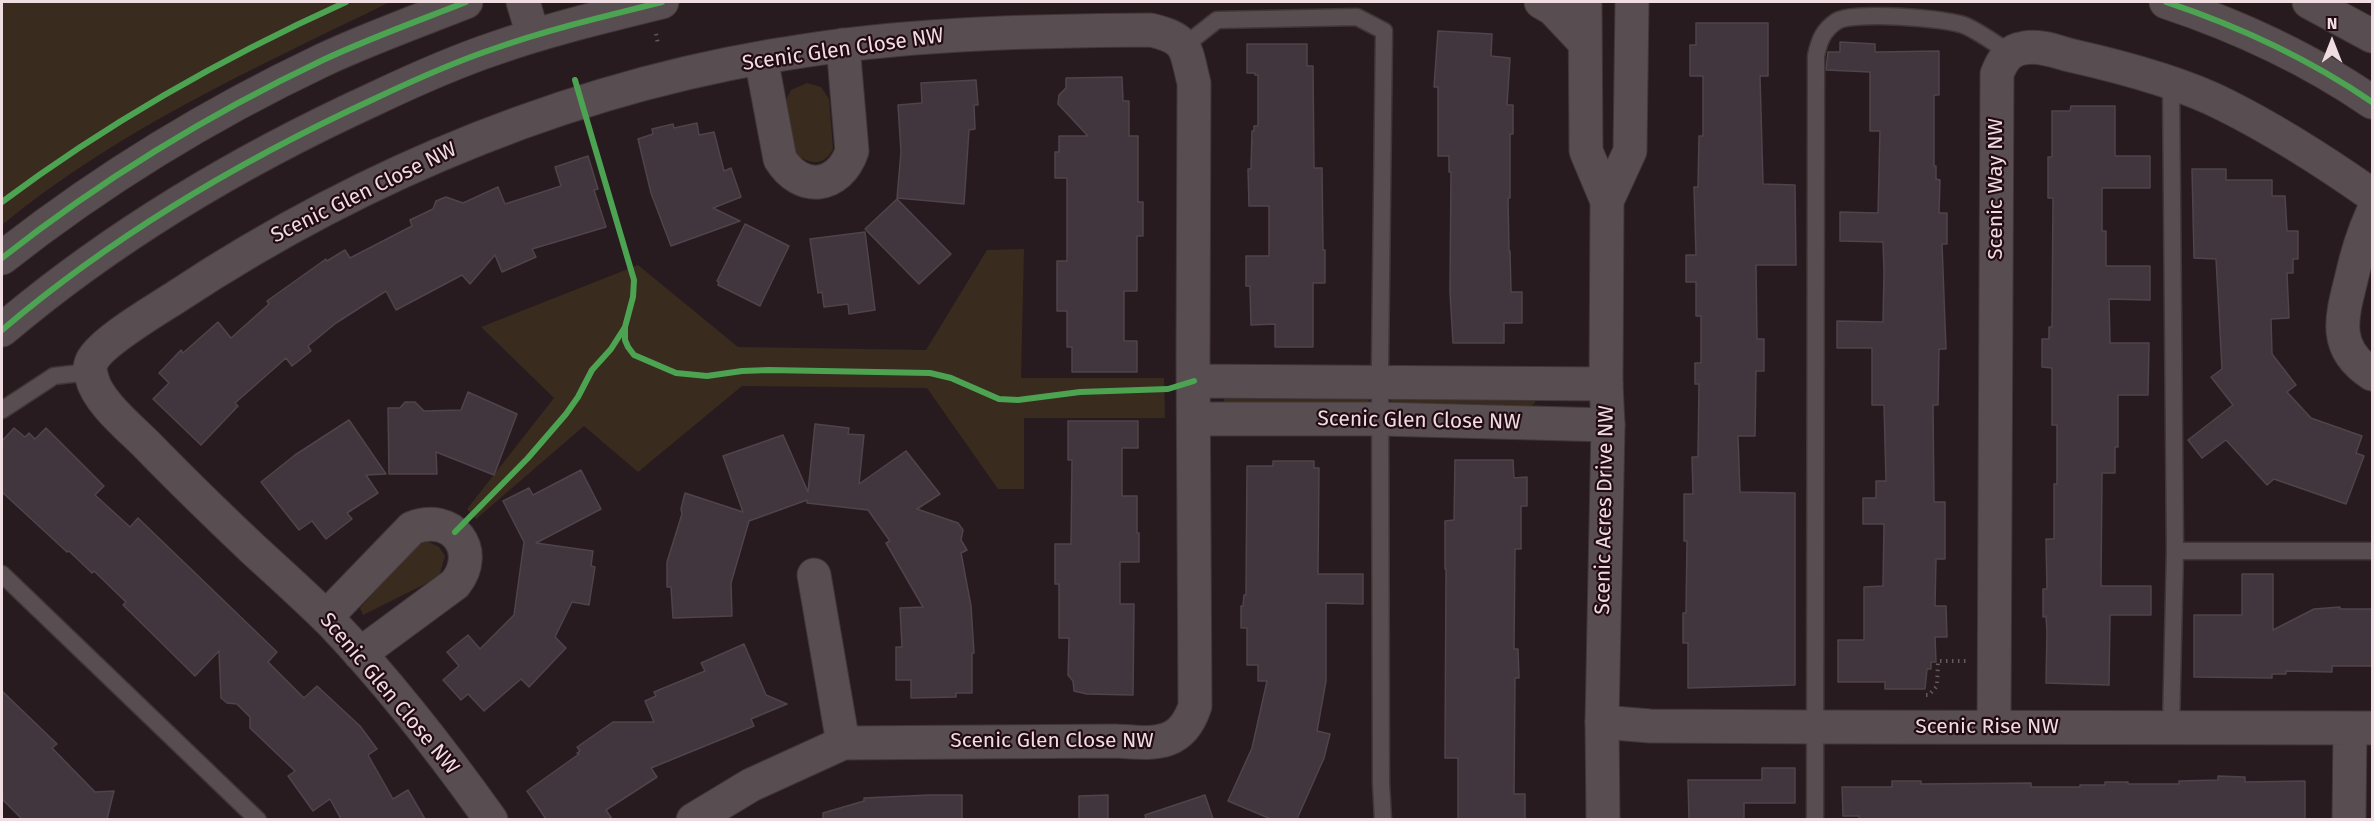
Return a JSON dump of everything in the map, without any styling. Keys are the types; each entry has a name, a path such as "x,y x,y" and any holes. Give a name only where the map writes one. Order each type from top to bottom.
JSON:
{"street":[{"path":"2,258 39,228 106,182 199,125 324,60 395,29 466,2"},
{"path":"523,2 533,35"},
{"path":"2,330 92,260 203,186 278,146 365,103 478,54 533,35 662,2"},
{"path":"1541,2 1553,9 1586,43"},
{"name":"Scenic Acres Drive NW","path":"1586,2 1586,151 1607,201 1606,384 1608,425 1602,722 1603,819"},
{"name":"Scenic Acres Drive NW","path":"1607,201 1630,151 1632,2"},
{"path":"2166,2 2208,16 2288,52 2373,102"},
{"path":"2309,2 2373,36"},
{"name":"Scenic Glen Close NW","path":"491,819 448,760 360,654 326,617 203,502 119,417 94,385 90,365 94,357 121,334 222,267 268,240 403,169 581,103 656,82 761,58 843,45 1018,31 1151,30 1171,35 1184,46 1194,83 1195,706 1191,719 1184,729 1168,739 1150,743 1103,741 843,743 751,785 693,819"},
{"path":"761,58 780,159 796,178 808,182 820,182 831,179 841,172 852,151 843,45"},
{"path":"2010,52 2025,47 2044,49 2112,65 2222,103 2308,151 2373,195"},
{"name":"Scenic Way NW","path":"1994,727 1996,74 2001,61 2010,52"},
{"path":"2373,214 2357,255 2342,317 2342,332 2346,346 2354,359 2373,374"},
{"name":"Scenic Glen Close NW","path":"1194,381 1606,384"},
{"name":"Scenic Glen Close NW","path":"1194,419 1380,419 1608,425"},
{"path":"326,617 412,528 434,523 455,532 462,542 465,564 462,575 455,584 360,654"},
{"path":"814,574 843,743"},
{"name":"Scenic Rise NW","path":"1602,722 1650,726 2361,728"},
{"path":"2349,819 2361,728"}],"lane":[{"path":"1815,819 1816,56 1819,41 1826,30 1839,20 1860,16 1907,17 1965,25 2010,52"},
{"path":"1184,46 1217,20 1357,17 1384,31 1380,419 1383,819"},
{"path":"2171,84 2175,551 2171,727"},
{"path":"2,410 54,376 90,372"},
{"path":"2175,551 2373,551"},
{"path":"2,574 258,819"}],"path":[{"path":"1922,695 1929,695 1937,686 1938,662 1971,662"}],"shaded area":[{"path":"2,2 390,2 239,76 140,130 92,159 2,225"},
{"path":"807,83 821,87 829,99 833,149 820,162 810,161 794,153 785,102 791,90"},
{"path":"1024,249 1021,378 1164,378 1165,418 1024,418 1024,489 998,489 927,388 742,386 638,472 584,426 476,519 467,509 554,398 481,327 638,265 738,347 926,350 987,250"},
{"path":"1368,394 1369,406 1224,403 1224,397"},
{"path":"1391,394 1535,397 1535,403 1531,406 1391,406"},
{"path":"427,541 439,547 445,556 439,577 363,615 360,608 415,546"}],"building":[{"path":"1696,23 1768,23 1768,76 1760,76 1763,184 1795,185 1796,265 1756,265 1757,339 1764,339 1764,371 1756,371 1755,436 1738,436 1740,492 1795,493 1795,685 1688,688 1688,643 1683,643 1683,613 1686,613 1687,541 1684,541 1684,494 1693,494 1692,457 1698,457 1699,384 1695,384 1695,363 1701,363 1701,316 1696,316 1696,282 1686,282 1686,255 1696,255 1694,187 1698,187 1699,136 1703,136 1703,76 1690,76 1690,45 1696,45"},
{"path":"1438,31 1492,34 1491,56 1510,58 1507,105 1513,105 1513,134 1510,134 1509,251 1511,292 1522,292 1522,323 1504,323 1504,343 1453,343 1450,292 1451,172 1449,172 1449,156 1438,156 1438,87 1434,87"},
{"path":"1840,42 1875,44 1875,52 1939,51 1939,95 1934,95 1934,166 1936,166 1936,179 1940,180 1939,213 1947,213 1947,244 1942,244 1946,349 1939,349 1938,405 1933,405 1934,502 1945,502 1945,559 1936,559 1935,606 1946,606 1947,637 1935,637 1936,662 1931,662 1931,669 1927,669 1925,689 1885,689 1885,682 1838,682 1838,640 1864,640 1864,587 1883,586 1884,524 1863,524 1863,498 1876,498 1876,481 1886,481 1884,405 1872,405 1872,348 1837,348 1837,321 1883,322 1884,272 1883,242 1840,241 1840,212 1878,213 1880,131 1870,131 1870,72 1826,70 1828,52 1840,52"},
{"path":"1247,44 1307,44 1307,66 1313,66 1314,168 1322,168 1325,283 1313,283 1313,347 1275,347 1275,324 1251,325 1250,286 1246,286 1246,256 1269,256 1269,206 1249,206 1248,169 1251,169 1252,131 1254,131 1254,126 1258,126 1258,75 1247,73"},
{"path":"1122,77 1123,101 1129,101 1129,136 1138,136 1138,202 1143,202 1143,236 1137,236 1137,291 1124,291 1124,341 1137,341 1137,372 1072,372 1072,347 1067,347 1067,311 1057,311 1057,261 1067,261 1067,178 1055,178 1055,152 1059,152 1059,136 1088,136 1058,104 1059,95 1066,88 1066,78"},
{"path":"976,80 978,105 974,105 975,129 969,130 964,204 897,198 901,152 898,105 922,103 921,83"},
{"path":"2071,106 2115,106 2115,156 2150,156 2150,188 2102,188 2102,231 2106,231 2106,266 2150,266 2150,300 2109,299 2110,343 2149,343 2148,395 2118,395 2118,447 2115,447 2115,473 2102,473 2101,586 2151,586 2151,615 2110,615 2109,685 2046,683 2047,631 2046,616 2043,617 2043,589 2047,589 2046,539 2054,539 2054,484 2057,484 2057,425 2052,425 2052,368 2042,367 2042,339 2049,339 2049,327 2052,327 2053,198 2048,198 2048,157 2052,157 2052,111 2070,111"},
{"path":"697,123 699,135 714,132 724,171 731,168 741,197 713,208 740,221 671,246 651,193 638,139 653,134 652,129 673,124 674,128"},
{"path":"588,156 598,189 594,190 606,227 532,249 536,257 502,272 495,255 470,284 462,275 396,310 386,291 336,323 308,346 311,351 292,366 286,358 235,403 238,406 201,445 153,399 169,383 159,373 181,350 183,353 218,322 231,338 269,304 267,301 326,259 327,261 345,250 350,258 412,226 410,220 433,209 436,201 446,197 463,203 498,187 505,204 561,186 555,167"},
{"path":"2192,169 2226,169 2226,180 2272,180 2272,196 2285,196 2287,231 2298,231 2298,259 2293,259 2293,273 2287,273 2289,318 2271,319 2272,354 2296,385 2287,392 2311,418 2362,436 2356,453 2364,456 2346,504 2274,479 2267,485 2226,440 2202,458 2188,440 2233,405 2211,377 2222,369 2216,259 2194,258"},
{"path":"897,199 951,254 919,284 865,229"},
{"path":"745,224 789,246 760,306 718,285 717,281"},
{"path":"865,232 875,310 849,314 848,304 824,307 822,292 818,293 810,239"},
{"path":"468,392 517,414 494,475 436,452 437,474 389,474 388,408 400,408 405,402 415,402 424,411 461,410"},
{"path":"349,420 386,474 366,475 378,493 347,513 352,519 326,539 312,521 299,530 261,482 295,455"},
{"path":"1068,421 1138,421 1138,448 1122,448 1122,496 1137,496 1137,533 1139,533 1139,562 1120,562 1120,604 1134,604 1133,695 1087,694 1074,691 1073,681 1068,675 1069,638 1059,638 1059,584 1055,584 1055,544 1071,544 1072,460 1068,460"},
{"path":"815,424 849,428 848,434 864,435 859,484 906,451 940,494 917,509 958,523 963,530 961,540 967,550 961,553 971,606 974,653 972,653 972,693 956,693 956,697 911,698 911,680 896,680 896,647 902,647 900,608 923,607 886,543 890,541 868,510 807,503 807,500 749,521 731,583 732,616 673,618 671,587 667,587 667,562 682,514 685,493 743,512 723,456 783,435 808,492"},
{"path":"14,428 25,437 29,433 35,439 46,428 104,486 95,495 130,527 138,518 277,652 268,662 304,698 317,686 360,726 377,749 368,755 393,799 408,790 425,819 341,819 330,799 313,811 288,776 295,771 250,728 250,717 237,704 227,703 221,698 219,651 195,676 123,605 126,602 94,571 92,573 69,551 67,552 2,492 2,441"},
{"path":"1455,460 1513,460 1514,478 1527,477 1527,506 1521,506 1521,549 1515,549 1514,649 1518,649 1519,678 1515,678 1514,794 1525,794 1525,819 1458,819 1458,758 1445,758 1445,521 1454,520"},
{"path":"1273,461 1314,461 1314,468 1319,468 1318,574 1363,574 1363,604 1326,603 1326,681 1317,731 1330,734 1324,758 1297,819 1271,819 1228,801 1252,748 1267,681 1258,681 1258,665 1247,665 1247,628 1241,628 1241,606 1243,606 1244,595 1246,595 1247,466 1273,466"},
{"path":"581,470 601,509 536,543 593,551 591,566 595,567 589,605 572,602 555,637 566,648 529,687 521,679 484,711 468,694 461,700 443,680 459,666 447,652 468,635 480,649 514,615 524,542 503,501 529,488 533,495"},
{"path":"2242,574 2273,574 2273,630 2314,609 2340,607 2340,609 2373,609 2373,666 2332,666 2332,672 2286,671 2286,674 2272,674 2272,678 2194,677 2194,615 2242,615"},
{"path":"744,644 766,695 787,704 751,719 754,726 651,768 657,777 606,810 612,819 546,819 527,791 579,754 577,747 613,722 654,722 645,701 656,696 654,692 705,671 701,663"},
{"path":"2,691 57,744 52,748 95,792 114,791 107,819 22,819 2,799"},
{"path":"1762,768 1795,768 1795,803 1744,803 1744,819 1689,819 1688,780 1762,780"},
{"path":"2218,776 2245,777 2245,782 2305,781 2305,819 1859,819 1859,816 1843,816 1842,787 1892,787 1892,781 1921,781 1921,784 2031,783 2031,787 2080,787 2080,785 2105,785 2105,782 2179,784 2179,781 2218,780"},
{"path":"962,795 962,819 823,819 823,813 864,801 864,798"},
{"path":"1108,795 1108,819 1079,819 1079,796"},
{"path":"1205,795 1213,819 1146,819 1145,815"}],"cycle path":[{"path":"2,202 84,145 168,93 256,45 346,2"},
{"path":"2,258 117,175 197,126 341,52 466,2"},
{"path":"2,330 45,295 134,231 227,174 324,123 419,78 480,53 557,29 662,2"},
{"path":"2166,2 2272,45 2348,86 2372,102"},
{"path":"575,80 634,280 633,297 625,327 625,340 634,355 676,373 707,376 769,370 930,373 951,378 999,399 1018,400 1080,392 1168,389 1194,381"},
{"path":"455,532 528,458 566,414 592,370 611,349 625,327"}]}
